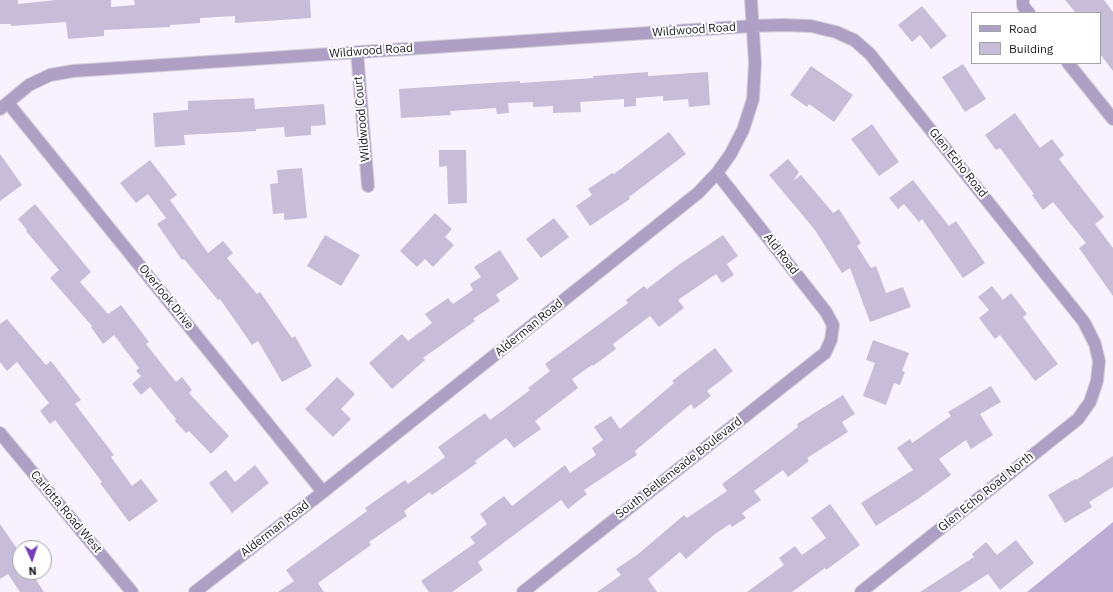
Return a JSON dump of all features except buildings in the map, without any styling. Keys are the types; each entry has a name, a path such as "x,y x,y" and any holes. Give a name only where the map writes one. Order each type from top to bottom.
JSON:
{"street":[{"name":"Alderman Road","path":"195,592 323,492 698,193 717,173 730,155 743,130 752,99 755,63 751,0"},
{"path":"1023,0 1023,6 1028,12"},
{"name":"Wildwood Road","path":"4,106 29,85 50,75 73,71 753,26"},
{"name":"Glen Echo Road","path":"753,26 811,26 836,32 854,40 870,54 1084,322 1095,344 1099,361 1097,381"},
{"name":"Wildwood Court","path":"357,52 368,186"},
{"path":"1069,64 1113,119"},
{"name":"Overlook Drive","path":"4,106 323,492"},
{"name":"Ald Road","path":"717,173 826,312 833,325 831,340"},
{"name":"South Bellemeade Boulevard","path":"523,592 825,353 831,340"},
{"name":"Glen Echo Road North","path":"861,592 1078,419 1090,402 1097,381"},
{"name":"Carlotta Road West","path":"0,433 132,592"}],"shaded area":[{"path":"1113,522 1113,592 1027,592"}]}
